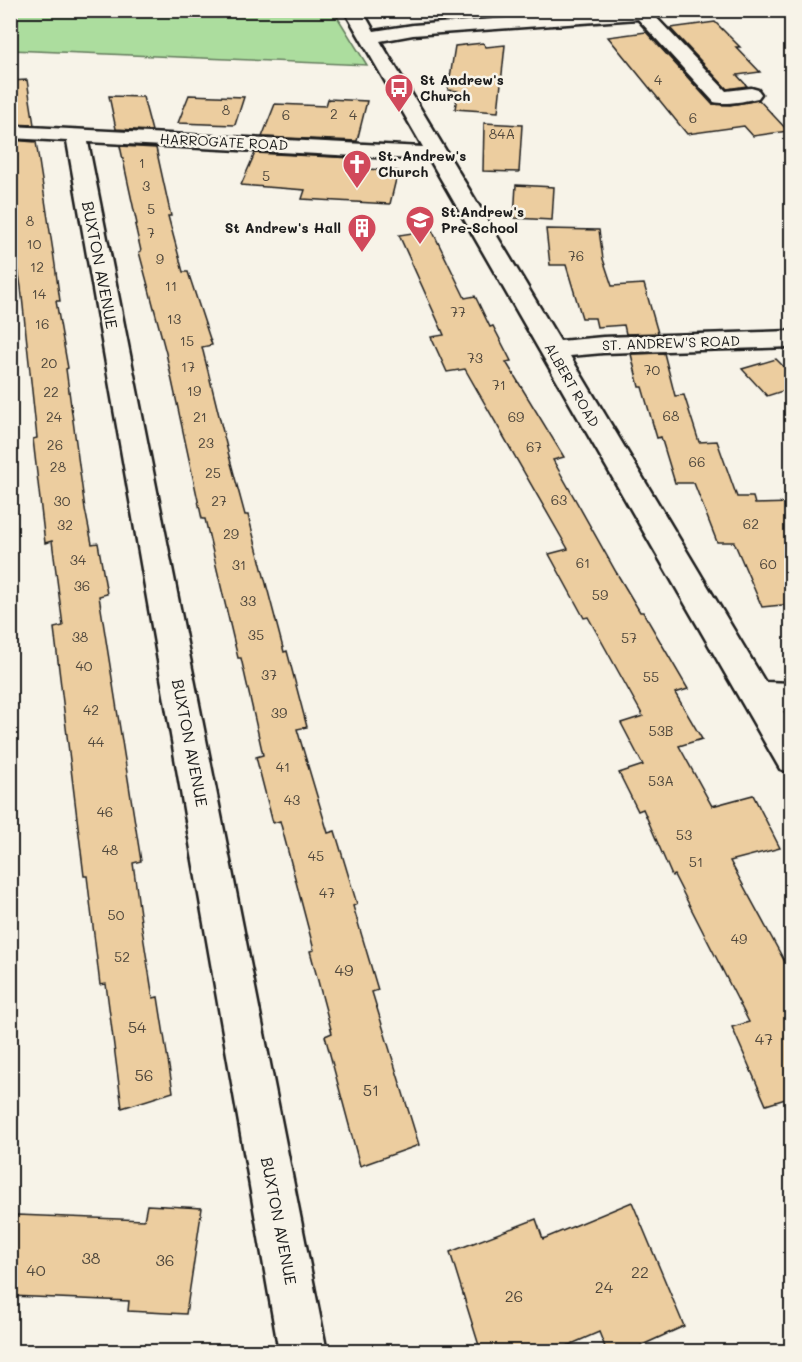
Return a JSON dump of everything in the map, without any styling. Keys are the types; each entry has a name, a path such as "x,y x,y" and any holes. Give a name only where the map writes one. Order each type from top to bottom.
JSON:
{"street":[{"name":"ALBERT ROAD","path":"353,10 792,758"},
{"path":"370,37 414,30 640,12 721,98 751,94"},
{"name":"HARROGATE ROAD","path":"10,132 437,154"},
{"name":"BUXTON AVENUE","path":"76,135 303,1352"},
{"name":"ST. ANDREW'S ROAD","path":"551,350 603,345 792,339"},
{"path":"755,696 792,698"}],"green space":[{"path":"333,10 367,65 11,50 11,11"}],"building":[{"path":"715,22 740,47 736,47 760,72 737,75 747,86 727,89 670,28"},
{"path":"646,32 712,104 730,105 759,100 788,131 753,136 744,126 687,134 608,37"},
{"path":"483,43 486,47 505,45 498,112 455,109 458,91 448,90 455,46"},
{"path":"27,80 34,125 10,124 10,81"},
{"path":"189,95 244,97 235,125 178,123"},
{"path":"109,96 143,97 152,131 116,129"},
{"path":"328,99 367,101 357,141 262,137 275,104 326,106"},
{"path":"484,123 522,125 519,172 483,171"},
{"path":"10,140 36,142 60,301 56,301 68,368 66,369 85,509 92,544 98,543 107,594 99,596 141,861 133,863 142,929 153,998 158,997 173,1092 122,1108 106,984 100,985 87,876 84,876 54,628 63,626 52,541 45,543 33,439 37,438 21,287 10,217"},
{"path":"120,146 156,148 171,216 168,216 183,272 188,272 212,345 202,347 228,452 245,515 248,515 284,652 287,651 307,727 297,729 328,833 335,831 357,904 353,906 378,990 372,992 419,1145 360,1166 325,1036 332,1033 310,951 314,950 280,821 273,823 256,757 263,755 241,658 238,658 205,519 202,519 166,353 139,252 141,251 135,225 137,224"},
{"path":"255,153 353,158 351,168 398,171 390,204 302,199 305,190 241,185"},
{"path":"516,185 554,187 552,220 514,218"},
{"path":"546,229 599,230 603,259 612,286 644,284 658,333 626,334 624,325 597,327 595,318 582,318 566,265 550,265"},
{"path":"432,230 465,298 475,296 490,327 493,326 511,361 506,362 564,457 553,460 616,572 640,612 643,612 688,689 675,693 702,739 679,746 712,806 753,795 780,848 730,861 792,975 792,1097 766,1105 732,1027 749,1022 674,875 672,876 643,809 638,811 619,773 643,765 621,723 643,716 588,617 584,618 549,554 568,549 465,369 447,372 431,337 444,335 399,235"},
{"path":"664,353 675,396 684,395 699,442 717,441 737,497 753,497 755,504 792,503 792,604 762,607 734,542 717,542 694,483 675,483 661,437 657,438 642,387 639,387 631,354"},
{"path":"776,359 792,375 792,388 767,396 742,369"},
{"path":"632,1202 684,1326 627,1352 607,1352 599,1332 553,1352 481,1352 450,1252 536,1219 543,1239"},
{"path":"147,1205 202,1208 186,1314 128,1311 129,1301 10,1296 10,1244 17,1215 144,1220"}],"place":[{"name":"St Andrew's Church","path":"399,114"},
{"name":"St. Andrew's Church","path":"357,190"},
{"name":"St.Andrew's Pre-School","path":"420,246"},
{"name":"St Andrew's Hall","path":"362,254"}]}
